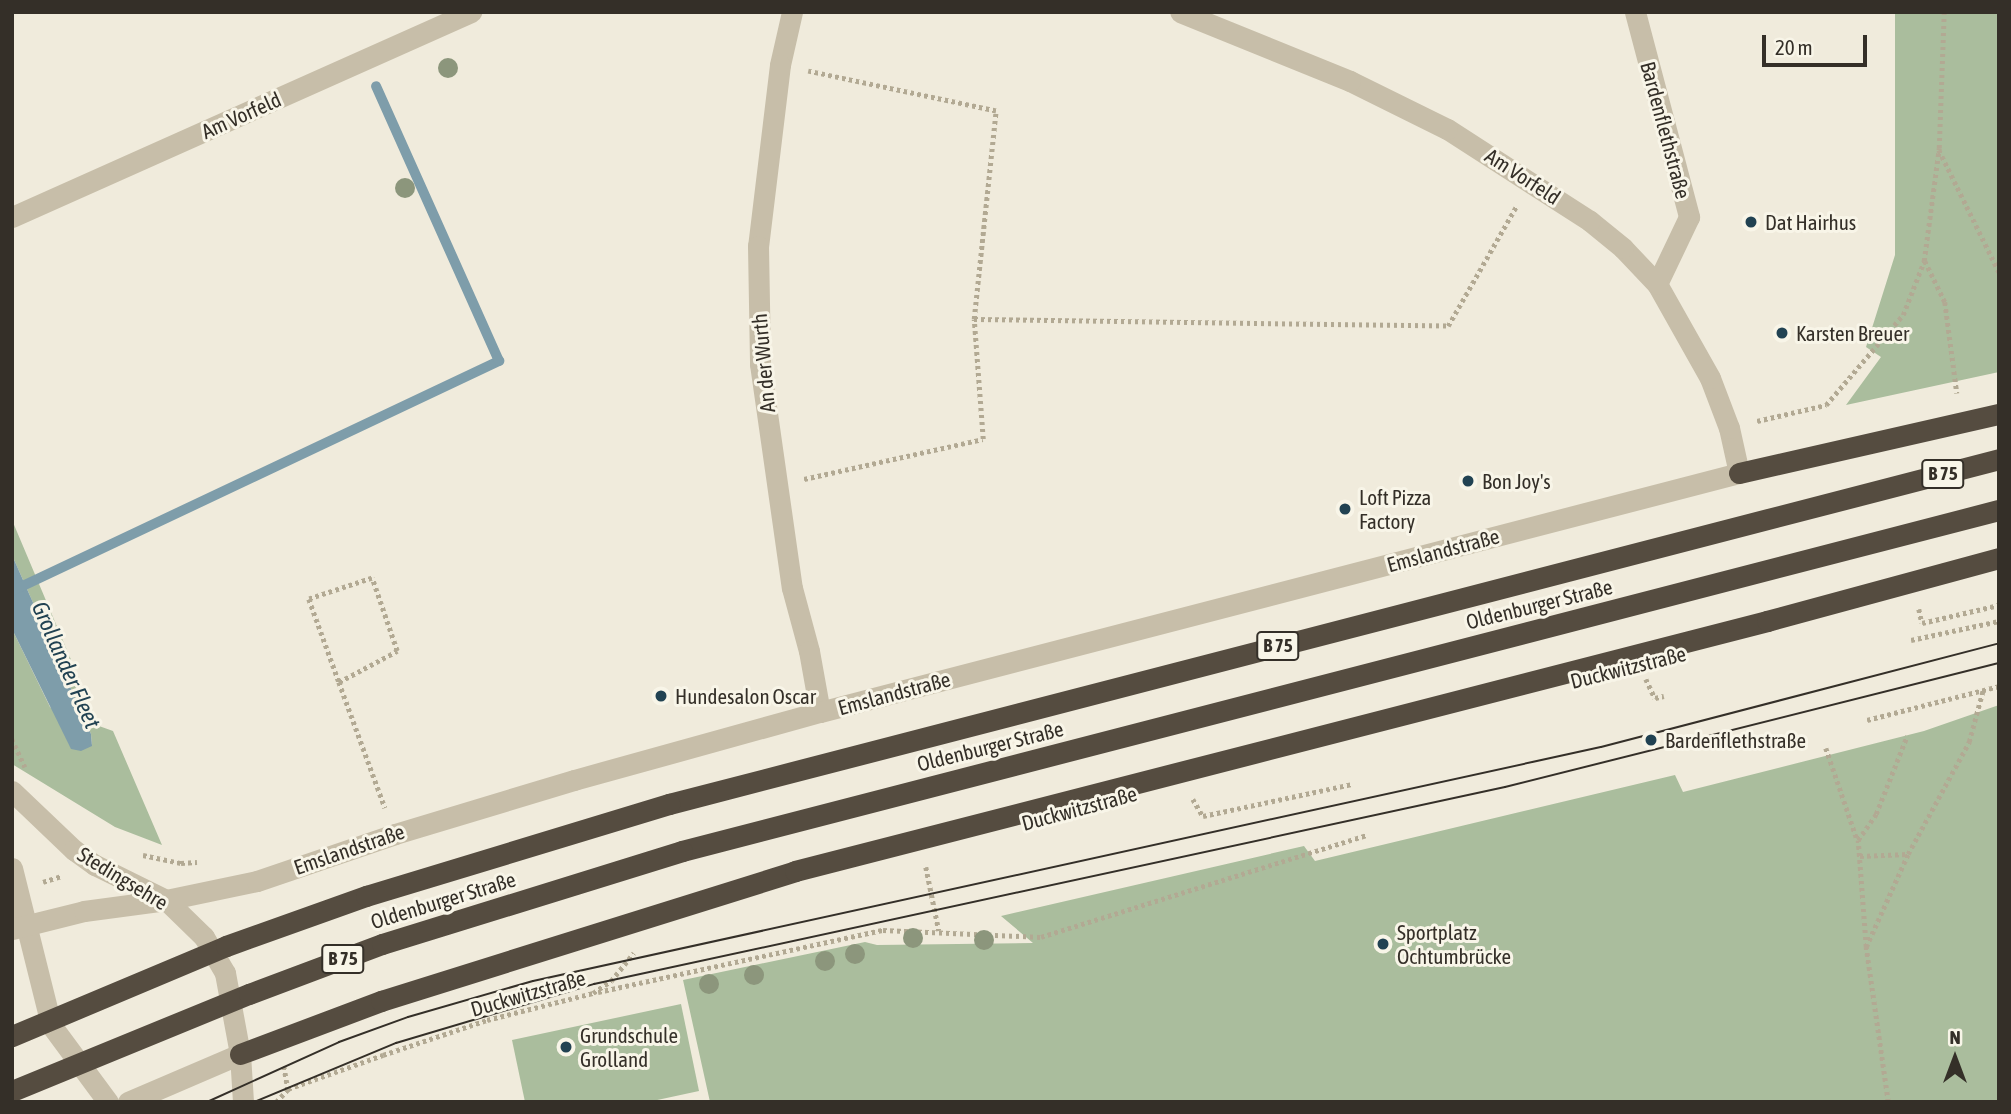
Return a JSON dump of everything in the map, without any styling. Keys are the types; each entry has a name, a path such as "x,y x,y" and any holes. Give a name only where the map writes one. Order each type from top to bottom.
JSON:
{"highway":[{"path":"1739,473 1999,414"},
{"name":"Oldenburger Straße","path":"12,1036 226,946 366,896 669,804 1999,459"},
{"name":"Oldenburger Straße","path":"12,1091 212,1009 382,944 682,851 1999,510"},
{"path":"240,1054 381,1001 795,871 1767,621 1999,558"}],"street":[{"name":"Am Vorfeld","path":"12,217 471,12"},
{"name":"An der Wurth","path":"792,12 780,65 758,246 760,364 792,588 809,651 820,712"},
{"name":"Am Vorfeld","path":"1180,12 1350,81 1447,129 1531,180 1590,221 1632,256 1657,284 1710,378 1729,428 1739,473"},
{"name":"Bardenflethstraße","path":"1635,12 1689,217 1657,284"},
{"name":"Emslandstraße","path":"20,926 84,911 166,901 257,880 501,800 820,712 1739,473"},
{"name":"Stedingsehre","path":"12,791 74,850 95,865 166,901 204,937 225,973 240,1054 243,1102"},
{"path":"12,868 20,926 51,1025 108,1102"},
{"path":"128,1102 240,1054"}],"path":[{"path":"1774,417 1826,405 1903,315 1924,261 1938,148 1944,12"},
{"path":"777,485 984,439 974,319 996,111 780,65"},
{"path":"1938,148 1999,272"},
{"path":"974,319 1448,326 1531,180"},
{"path":"1924,261 1945,302 1957,393"},
{"path":"339,681 397,651 372,578 309,599 386,810"},
{"path":"1906,613 1919,609 1922,623 1999,605"},
{"path":"1911,640 1999,621"},
{"name":"Duckwitzstraße","path":"1633,682 1659,675"},
{"path":"1646,679 1655,698 1664,696"},
{"path":"1867,720 1999,686"},
{"path":"1866,947 1908,854 1969,742 1983,690"},
{"path":"1858,840 1876,814 1907,736"},
{"path":"1826,748 1858,840 1866,947 1888,1102"},
{"path":"1204,791 1190,795 1203,816 1352,784"},
{"path":"593,993 883,930 1041,937 1366,835"},
{"path":"1860,856 1908,854"},
{"path":"913,869 936,862"},
{"path":"926,865 939,931"},
{"name":"Duckwitzstraße","path":"276,1102 288,1089 383,1055 487,1020 593,993 611,981 642,946"}],"green space":[{"path":"1895,12 1999,12 1999,372 1846,405 1881,357 1866,347 1895,255"},
{"path":"12,520 99,726 113,731 162,845 115,827 12,764 12,629 50,707 92,745 91,734 12,555"},
{"name":"Sportplatz Ochtumbrücke","path":"1999,705 1999,1102 710,1102 683,980 865,942 877,945 1033,943 1001,916 1304,846 1315,861 1675,775 1683,792 1924,731"},
{"path":"681,1004 699,1091 648,1102 525,1102 512,1040"}],"water":[{"path":"12,555 91,734 92,746 81,751 71,749 12,629"}],"waterway":[{"path":"12,591 499,361 376,86"}],"tram line":[{"path":"207,1102 339,1042 408,1017 533,981 1601,747 1999,643"},
{"path":"254,1102 396,1043 594,984 1505,787 1999,663"}],"place":[{"name":"Dat Hairhus","path":"1751,222"},
{"name":"Karsten Breuer","path":"1782,333"},
{"name":"Bon Joy's","path":"1468,481"},
{"name":"Loft Pizza Factory","path":"1345,509"},
{"name":"Hundesalon Oscar","path":"661,696"},
{"name":"Bardenflethstraße","path":"1651,740"},
{"name":"Sportplatz Ochtumbrücke","path":"1383,944"},
{"name":"Grundschule Grolland","path":"566,1047"}],"water label":[{"name":"Grollander Fleet","path":"66,665"}]}
